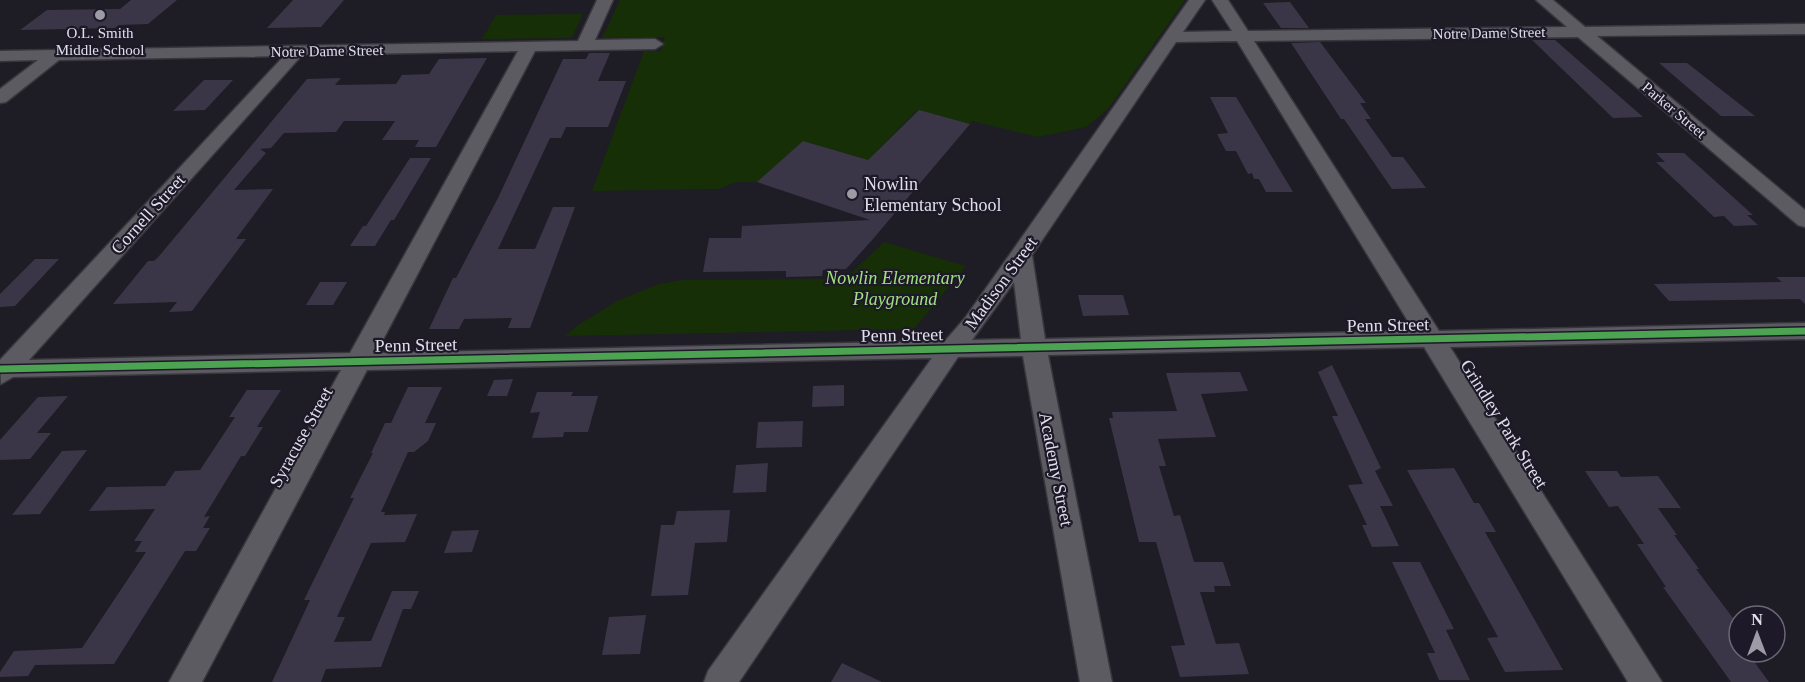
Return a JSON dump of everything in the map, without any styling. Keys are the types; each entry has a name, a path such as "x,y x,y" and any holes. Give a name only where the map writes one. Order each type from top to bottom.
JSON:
{"street":[{"path":"584,46 605,0"},
{"name":"Madison Street","path":"720,682 952,348 973,324 1197,0"},
{"name":"Grindley Park Street","path":"1220,0 1647,682"},
{"name":"Parker Street","path":"1544,0 1805,221"},
{"name":"Notre Dame Street","path":"1173,37 1805,29"},
{"name":"Notre Dame Street","path":"0,56 655,44"},
{"name":"Syracuse Street","path":"184,682 529,47"},
{"name":"Cornell Street","path":"2,371 297,51"},
{"path":"0,98 55,55"},
{"name":"Academy Street","path":"1021,255 1034,347 1096,682"},
{"name":"Penn Street","path":"2,371 952,348 1805,331"}],"green space":[{"path":"620,0 1185,0 1108,109 1086,127 1038,137 972,121 970,124 917,110 868,160 803,141 757,182 737,182 718,189 592,191 644,51 661,51 665,37 602,38"},
{"path":"583,14 572,38 482,39 496,15"},
{"name":"Nowlin Elementary Playground","path":"884,242 966,266 914,329 565,336 578,325 619,300 659,284 682,280 829,279 842,282"}],"building":[{"name":"O.L. Smith Middle School","path":"131,0 177,0 148,24 119,25 115,28 20,30 47,10 120,9"},
{"path":"293,0 344,0 321,27 267,28"},
{"path":"1290,2 1309,28 1281,28 1263,3"},
{"path":"1532,40 1555,40 1643,117 1613,118"},
{"path":"1320,42 1366,103 1360,103 1371,119 1365,119 1392,157 1403,157 1426,188 1392,189 1344,119 1341,119 1291,43"},
{"path":"589,53 610,53 598,81 626,81 608,127 566,127 561,138 550,138 498,249 535,249 553,207 575,207 530,328 508,328 512,318 464,319 459,329 429,329 453,278 456,278 498,198 563,59 586,59"},
{"path":"487,58 436,147 415,147 419,140 382,140 395,121 344,121 336,132 284,133 271,148 260,149 266,153 234,190 273,189 236,239 246,239 192,311 169,312 177,302 113,304 148,261 154,261 160,255 307,79 341,78 335,85 396,84 402,75 429,74 439,59"},
{"path":"1659,63 1687,63 1755,116 1721,116"},
{"path":"204,80 233,80 205,110 173,111"},
{"path":"1210,97 1236,97 1293,192 1266,192 1259,179 1254,179 1252,173 1248,174 1236,151 1226,151 1217,134 1228,133"},
{"name":"Nowlin Elementary School","path":"919,110 970,124 846,269 823,270 822,276 786,277 786,271 703,272 709,238 741,238 742,226 870,220 757,182 803,141 868,160"},
{"path":"1656,153 1684,153 1753,215 1747,215 1758,225 1734,226 1724,216 1714,217 1656,162 1665,162"},
{"path":"410,158 431,158 394,220 391,220 375,246 350,246 363,226 366,226"},
{"path":"35,259 59,259 15,306 0,307 0,294"},
{"path":"1776,277 1805,277 1805,304 1800,299 1669,301 1654,284 1782,282"},
{"path":"320,282 347,282 333,305 306,305"},
{"path":"1078,295 1123,295 1129,315 1083,316"},
{"path":"1332,365 1381,468 1375,471 1393,506 1380,506 1399,546 1372,547 1362,525 1367,525 1348,485 1363,484 1332,416 1338,416 1318,372"},
{"path":"1240,372 1248,391 1201,394 1216,437 1158,439 1166,466 1159,466 1174,516 1180,515 1194,562 1223,562 1231,586 1214,586 1215,592 1200,592 1216,644 1239,643 1249,674 1180,677 1171,646 1185,645 1156,542 1139,542 1109,418 1113,418 1112,412 1177,411 1166,373"},
{"path":"513,379 507,396 487,396 494,380"},
{"path":"844,385 844,406 812,407 813,386"},
{"path":"408,387 442,387 425,423 436,423 428,441 414,452 408,452 381,512 385,512 384,515 417,514 405,542 371,543 337,617 345,617 334,642 371,641 392,591 419,591 411,609 403,609 381,667 326,669 321,682 272,682 310,600 304,600 354,498 350,498 373,453 371,453 385,423 391,423"},
{"path":"247,390 281,390 257,427 263,427 245,456 241,456 204,517 210,516 203,528 210,528 196,551 185,551 114,664 35,665 28,676 0,677 0,672 14,651 82,648 146,552 135,552 142,541 134,541 155,509 89,511 107,487 165,486 175,471 200,470 235,417 229,417"},
{"path":"537,392 573,392 571,396 598,396 588,432 564,432 563,437 532,438 540,412 530,413"},
{"path":"68,396 37,433 51,433 30,459 0,460 0,440 38,397"},
{"path":"803,421 802,447 756,448 758,422"},
{"path":"87,450 40,514 12,515 62,451"},
{"path":"768,463 766,492 733,493 736,465"},
{"path":"1454,468 1474,503 1479,503 1496,532 1485,532 1563,670 1505,672 1487,638 1498,637 1407,470"},
{"path":"1585,471 1617,471 1621,477 1658,476 1681,508 1658,508 1699,569 1696,569 1727,610 1727,664 1756,664 1769,682 1731,682 1663,587 1666,587 1637,544 1644,544 1618,506 1609,507"},
{"path":"730,510 727,542 695,543 688,595 651,596 661,525 674,525 677,511"},
{"path":"479,530 472,552 444,553 452,531"},
{"path":"1392,562 1420,562 1454,629 1446,630 1470,680 1439,680 1427,653 1435,653"},
{"path":"646,615 640,654 602,655 609,617"},
{"path":"842,663 882,682 831,682"}],"cycle path":[{"path":"0,369 1805,331"}],"place":[{"name":"O.L. Smith Middle School","path":"100,15"},
{"name":"Nowlin Elementary School","path":"852,194"}]}
